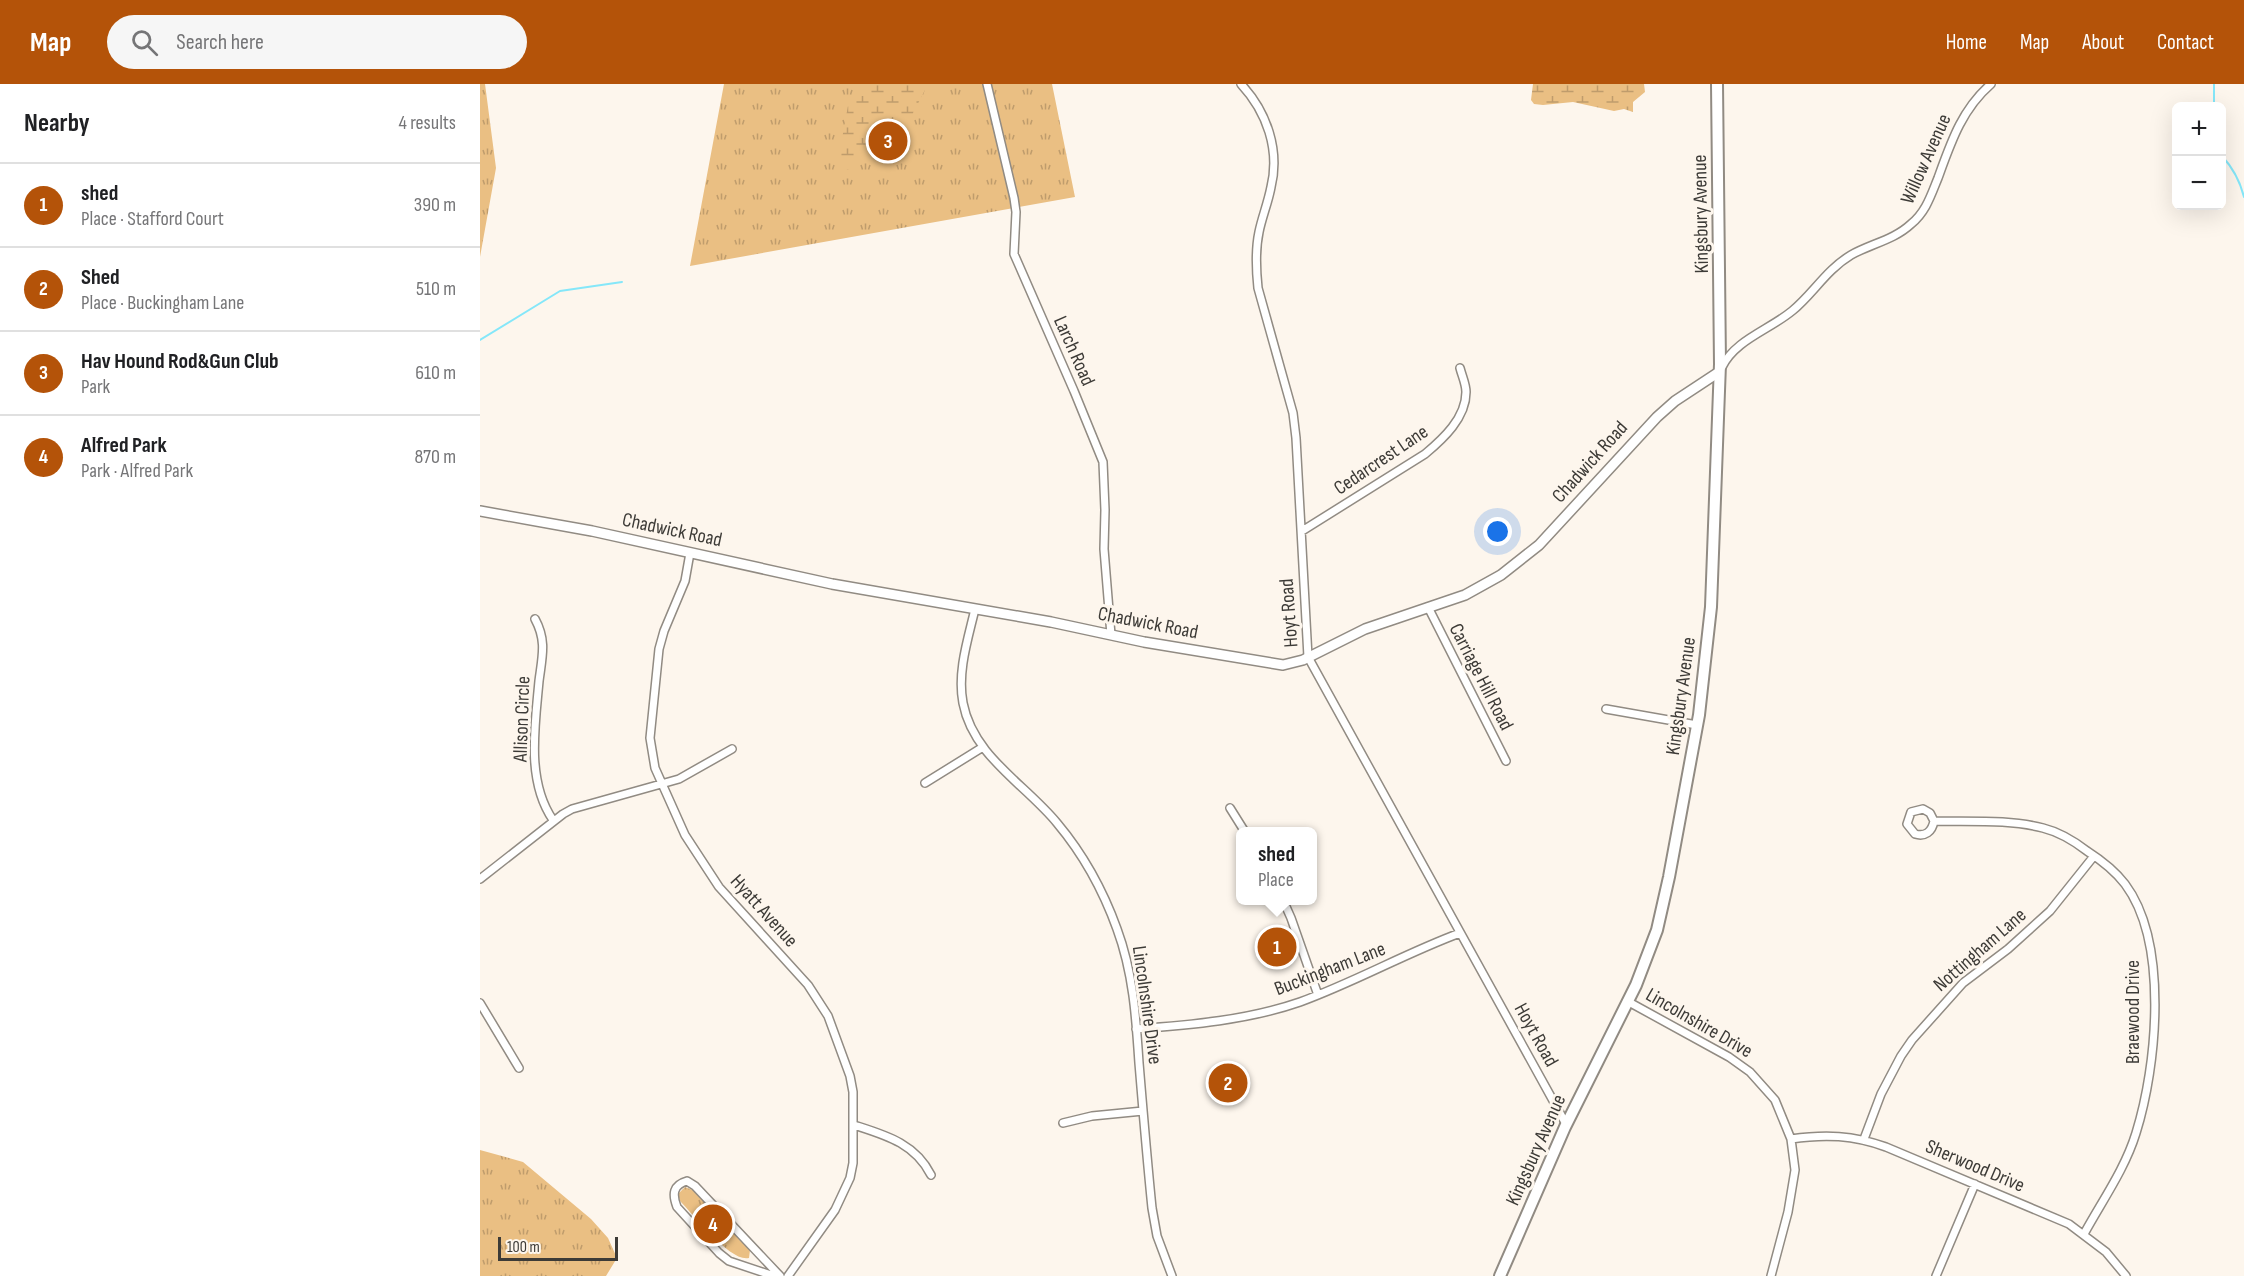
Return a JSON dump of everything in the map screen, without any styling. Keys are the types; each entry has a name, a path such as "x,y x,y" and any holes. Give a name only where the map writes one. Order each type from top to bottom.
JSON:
{"main road":[{"name":"Kingsbury Avenue","path":"1500,1276 1566,1124 1644,966 1659,920 1697,725 1711,607 1719,372 1717,84"}],"street":[{"name":"Larch Road","path":"987,84 1014,198 1016,212 1014,254 1103,462 1104,549 1111,635"},
{"name":"Hoyt Road","path":"1241,84 1257,104 1272,142 1274,163 1272,186 1258,233 1256,271 1262,307 1293,413 1308,657 1566,1124"},
{"name":"Willow Avenue","path":"1719,372 1727,356 1790,313 1829,271 1852,255 1893,237 1917,219 1930,199 1963,116 1991,84"},
{"name":"Cedarcrest Lane","path":"1302,531 1425,454 1441,440 1455,423 1465,404 1466,390 1461,368"},
{"name":"Chadwick Road","path":"480,511 592,531 832,584 1277,665 1296,662 1365,629 1482,587 1521,560 1550,534 1657,417 1675,401 1719,372"},
{"name":"Hyatt Avenue","path":"690,553 685,582 664,631 659,649 650,738 655,768 685,835 719,887 820,1000 850,1076 853,1092 853,1163 850,1179 835,1210 788,1276"},
{"name":"Carriage Hill Road","path":"1428,608 1506,761"},
{"name":"Lincolnshire Drive","path":"975,609 963,663 962,690 967,719 983,747 1056,821 1083,859 1095,880 1124,949 1137,1029 1152,1208 1157,1236 1172,1276"},
{"name":"Allison Circle","path":"535,619 544,639 534,744 544,807 553,820"},
{"path":"1606,709 1697,725"},
{"path":"925,783 983,747"},
{"path":"480,879 553,820 572,810 678,779 732,749"},
{"path":"1230,808 1242,827"},
{"name":"Braewood Drive","path":"1934,821 2016,824 2044,828 2069,839 2094,856 2124,884 2142,917 2152,964 2154,1025 2149,1080 2136,1134 2124,1163 2084,1234"},
{"name":"Nottingham Lane","path":"1864,1139 1881,1094 1912,1040 1963,982 2008,949 2050,911 2094,856"},
{"path":"1284,905 1317,995"},
{"name":"Buckingham Lane","path":"1137,1029 1180,1026 1245,1016 1298,1002 1365,976 1430,944 1460,933"},
{"name":"Lincolnshire Drive","path":"1627,1001 1729,1057 1750,1072 1775,1100 1791,1139 1795,1170 1794,1187 1771,1276"},
{"path":"480,1003 519,1068"},
{"path":"1063,1123 1092,1116 1143,1111"},
{"path":"854,1125 898,1140 914,1151 931,1175"},
{"name":"Sherwood Drive","path":"1791,1139 1828,1135 1864,1139 1975,1184 2055,1217 2084,1234 2106,1252 2126,1276"},
{"path":"774,1276 729,1261 719,1253 677,1207 674,1198 675,1189 679,1183 687,1181 695,1185 780,1276"},
{"path":"1936,1276 1975,1184"}],"green space":[{"path":"480,84 485,84 496,168 480,257"},
{"path":"724,84 1052,84 1075,197 690,266"},
{"path":"871,84 928,84 908,123 885,149 874,155 856,156 850,170 846,169 839,162 849,100 855,94 870,90"},
{"path":"1533,84 1644,84 1645,92 1633,102 1633,112 1624,109 1614,111 1573,102 1534,104 1531,100"},
{"path":"480,1150 523,1162 591,1219 608,1238 617,1258 606,1276 480,1276"},
{"path":"685,1187 695,1191 750,1250 749,1258 741,1258 723,1246 680,1201 678,1194"}],"waterway":[{"path":"2214,84 2214,102"},
{"path":"2226,160 2236,175 2244,197"},
{"path":"480,340 560,291 622,282"}],"place":[{"name":"Hav Hound Rod&Gun Club","path":"888,141"},
{"name":"shed","path":"1277,947"},
{"name":"Shed","path":"1228,1083"},
{"name":"Alfred Park","path":"713,1224"}]}
